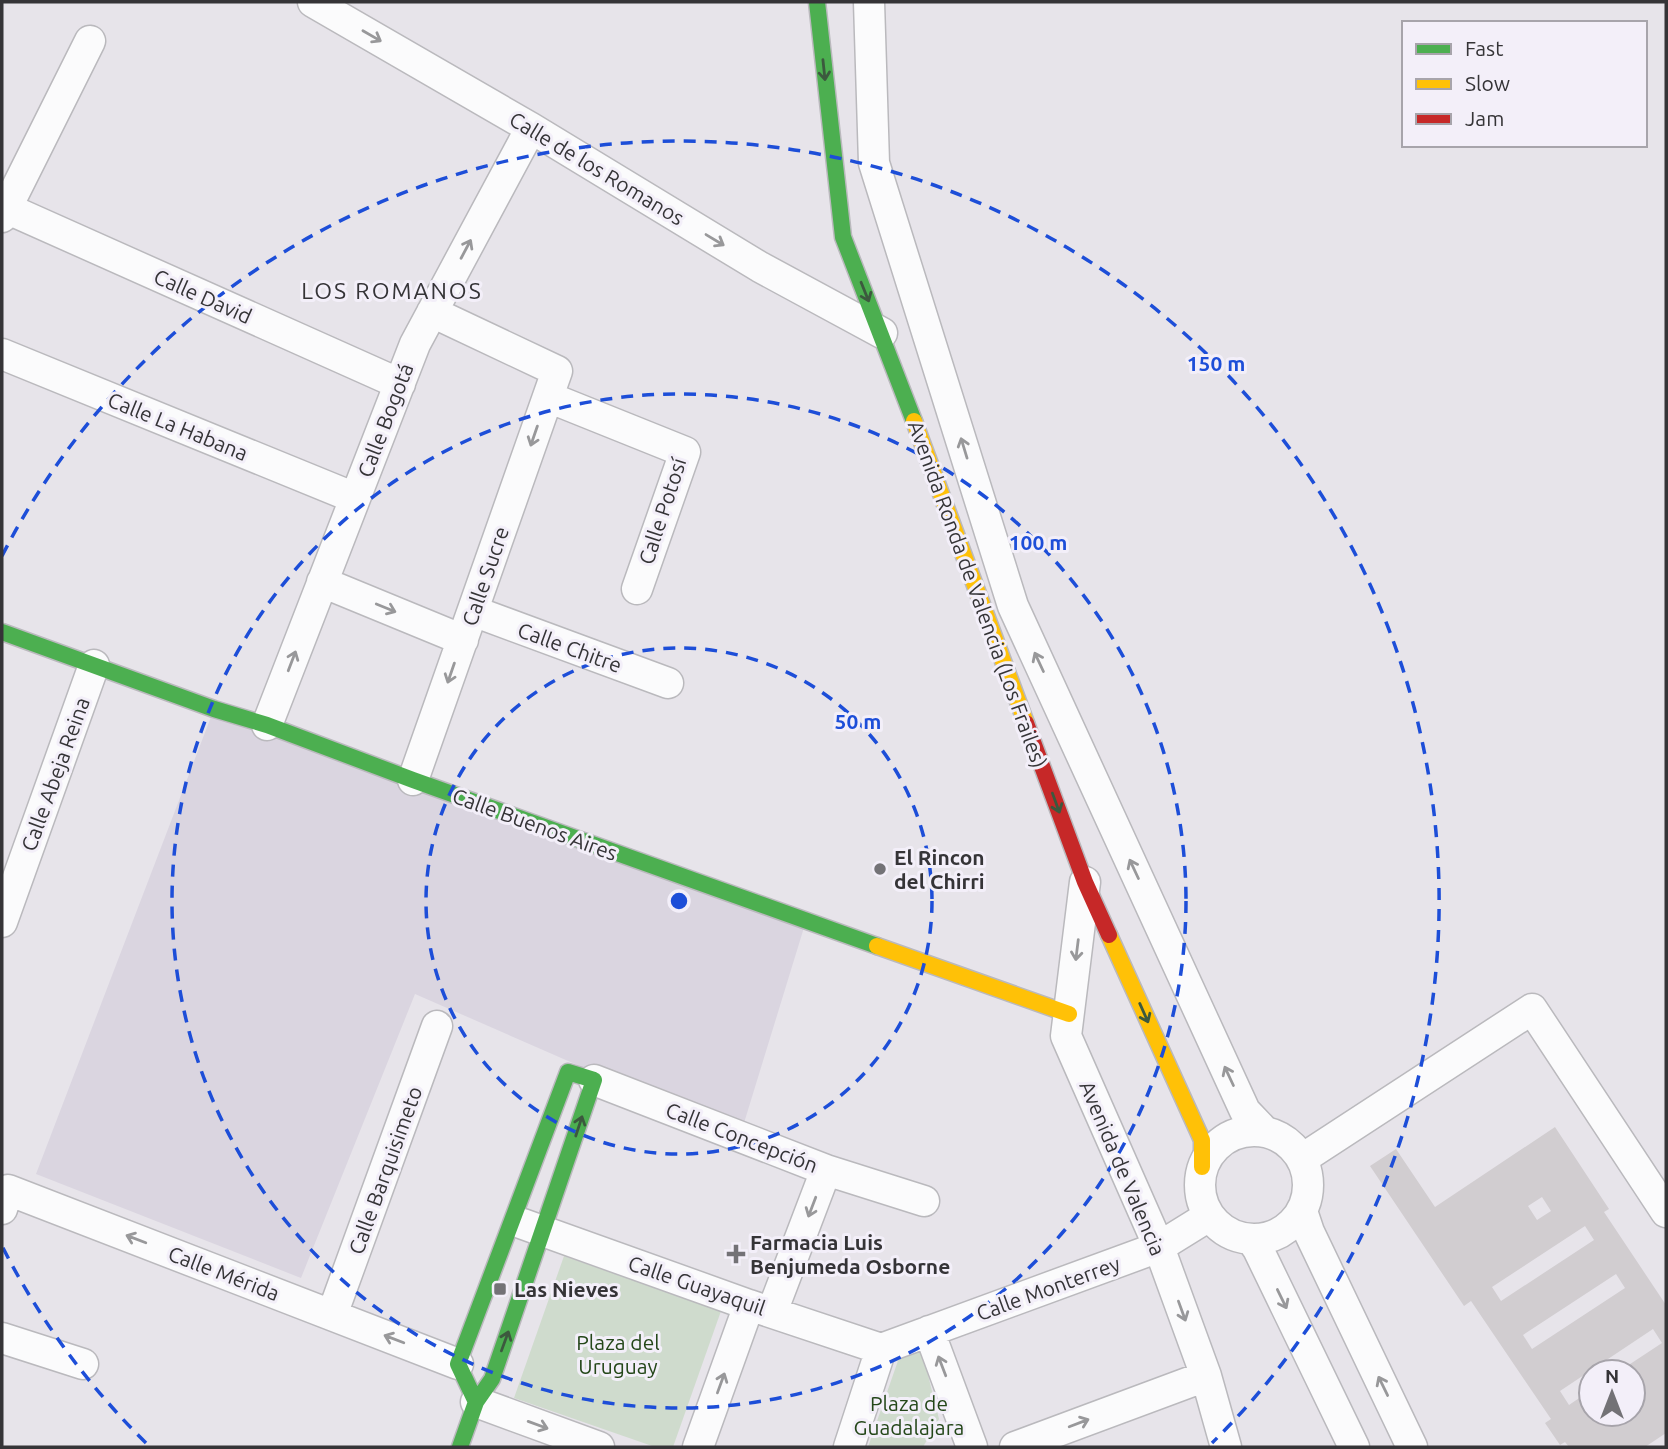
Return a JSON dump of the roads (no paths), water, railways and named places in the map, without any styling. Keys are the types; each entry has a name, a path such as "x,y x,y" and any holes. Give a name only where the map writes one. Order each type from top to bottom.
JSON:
{"street":[{"name":"Calle de los Romanos","path":"313,2 531,128 760,267 882,333"},
{"name":"Avenida Ronda de Valencia (Los Frailes)","path":"817,2 843,237 882,333 1085,882 1202,1140 1202,1167"},
{"name":"Avenida Ronda de Valencia (Los Frailes)","path":"869,2 874,163 1013,606 1245,1111 1265,1132"},
{"path":"4,212 90,41"},
{"name":"Calle Bogotá","path":"267,725 415,344 531,128"},
{"name":"Calle David","path":"4,212 400,384"},
{"path":"432,312 552,384"},
{"name":"Calle La Habana","path":"2,354 355,498"},
{"name":"Calle Potosí","path":"552,384 685,452 637,589"},
{"name":"Calle Sucre","path":"413,780 552,384"},
{"path":"322,582 463,640"},
{"name":"Calle Chitre","path":"473,611 668,683"},
{"name":"Calle Buenos Aires","path":"2,632 1069,1014"},
{"name":"Calle Abeja Reina","path":"2,922 94,665"},
{"name":"Avenida de Valencia","path":"1085,882 1066,1036 1158,1247 1206,1376 1226,1447"},
{"path":"1302,1159 1532,1009 1666,1212"},
{"name":"Calle Barquisimeto","path":"332,1315 438,1026"},
{"path":"460,1447 476,1402 492,1379 594,1080 568,1072 458,1364 476,1402 599,1447"},
{"name":"Calle Concepción","path":"594,1080 826,1170 761,1308"},
{"path":"1250,1131 1265,1132 1280,1138 1302,1159 1308,1176 1308,1194 1302,1211 1293,1224 1280,1233 1251,1239 1228,1232 1209,1216 1202,1201 1202,1167 1221,1143 1250,1131"},
{"path":"826,1170 924,1200"},
{"name":"Calle Mérida","path":"2,1209 8,1190 458,1364"},
{"path":"1302,1211 1308,1232 1412,1447"},
{"name":"Calle Monterrey","path":"881,1349 1158,1247 1209,1216"},
{"name":"Calle Guayaquil","path":"513,1220 881,1349"},
{"path":"1251,1239 1354,1447"},
{"path":"698,1447 761,1308"},
{"path":"929,1332 972,1447"},
{"path":"2,1338 83,1364"},
{"path":"849,1447 881,1349"},
{"path":"1015,1447 1206,1376"}],"place":[{"name":"El Rincon del Chirri","path":"880,869"},
{"name":"Farmacia Luis Benjumeda Osborne","path":"736,1254"},
{"name":"Las Nieves","path":"500,1289"}],"district":[{"name":"LOS ROMANOS","path":"392,290"}],"park label":[{"name":"Plaza del Uruguay","path":"618,1354"},
{"name":"Plaza de Guadalajara","path":"909,1415"}]}
